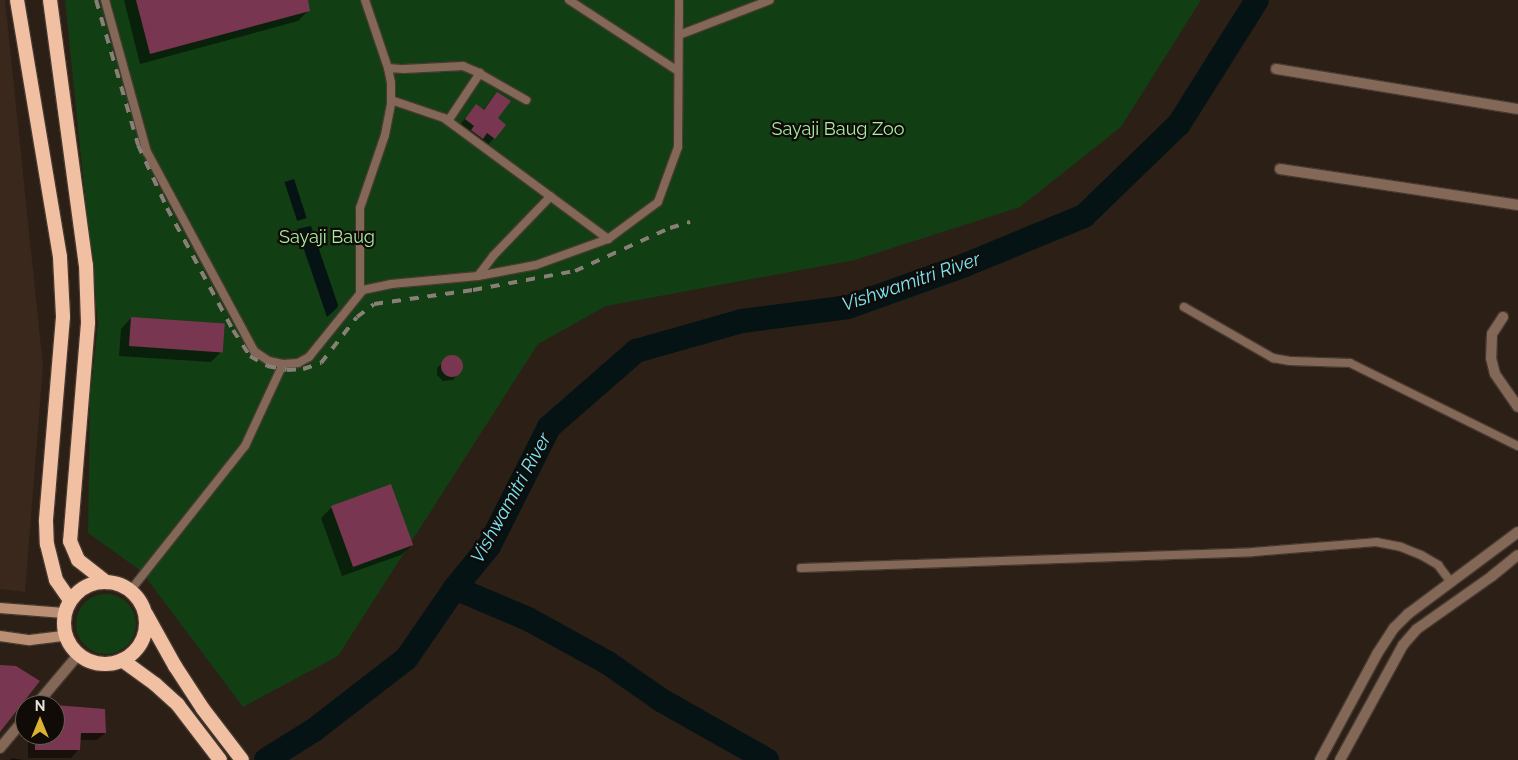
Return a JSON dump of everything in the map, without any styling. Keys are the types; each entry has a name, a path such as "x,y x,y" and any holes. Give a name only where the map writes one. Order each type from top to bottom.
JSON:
{"highway":[{"path":"18,0 60,257 63,318 46,537 50,562 67,607 65,636 78,655 99,664 122,660 136,649 145,633 146,621 143,609"},
{"path":"50,0 86,264 88,324 70,541 78,560 106,582"},
{"path":"67,607 80,590 92,584 106,582 119,585 130,591 143,609 175,666 203,709 242,760"},
{"path":"122,660 155,684 191,721 220,760"}],"main road":[{"path":"0,608 67,607"},
{"path":"0,636 30,640 65,636"}],"street":[{"path":"1276,69 1518,109"},
{"path":"1280,169 1518,205"},
{"path":"1503,317 1492,334 1490,358 1495,374 1518,407"},
{"path":"1320,760 1377,654 1397,625 1408,614 1518,532"},
{"path":"1340,760 1410,637 1417,628 1492,576 1518,555"},
{"path":"1397,625 1410,637"},
{"path":"44,695 78,655"},
{"path":"1346,711 1361,722"},
{"path":"0,748 15,730"}],"lane":[{"path":"105,0 147,152 222,288 254,351 269,361 283,364 298,363 309,357 363,290 391,284 478,276 536,264 608,240 658,202 678,147 679,0"},
{"path":"360,292 360,208 385,136 391,100 388,68 364,0"},
{"path":"568,0 678,71"},
{"path":"679,35 770,0"},
{"path":"388,68 463,66 480,73 526,100"},
{"path":"448,121 480,73"},
{"path":"391,100 448,121 608,240"},
{"path":"478,276 551,196"},
{"path":"1184,307 1273,358 1290,361 1350,363 1518,446"},
{"path":"130,591 245,446 283,364"},
{"path":"801,568 1253,552 1376,542 1401,547 1421,555 1438,565 1451,582"}],"shaded area":[{"path":"0,0 5,0 43,366 25,592 0,589"},
{"path":"294,179 307,218 297,221 284,182"},
{"path":"311,226 338,305 327,317 297,229"}],"green space":[{"name":"Sayaji Baug","path":"65,0 1201,0 1121,127 1020,207 855,260 606,306 538,344 338,656 243,707 141,571 88,533 90,397 98,324"},
{"path":"106,594 122,599 127,603 131,608 136,624 131,640 127,645 122,649 106,654 90,649 85,645 81,640 76,624 81,608 85,603 90,599"}],"building":[{"path":"136,0 308,0 310,11 150,54"},
{"path":"497,92 511,101 498,118 506,125 495,139 487,133 483,139 471,130 474,126 465,119 476,104 484,110"},
{"path":"131,317 225,324 223,352 129,346"},
{"path":"452,355 460,358 463,366 460,374 452,377 444,374 441,366 444,358"},
{"path":"391,484 413,545 353,567 331,506"},
{"path":"0,665 16,666 40,681 29,695 15,695 15,713 0,732"},
{"path":"65,706 105,709 106,733 81,733 80,750 35,750 35,745 65,745"}],"waterway":[{"name":"Vishwamitri River","path":"266,760 314,730 406,659 455,588 489,546 549,427 636,351 742,321 848,307 965,265 1084,216 1179,124 1257,0"},
{"path":"455,588 528,619 608,663 661,700 767,760"}],"railway":[{"path":"96,0 138,145 167,208 233,330 250,356 267,366 287,370 303,369 321,363 357,317 374,304 473,290 575,271 670,228 690,222"}],"park label":[{"name":"Sayaji Baug Zoo","path":"838,129"}]}
